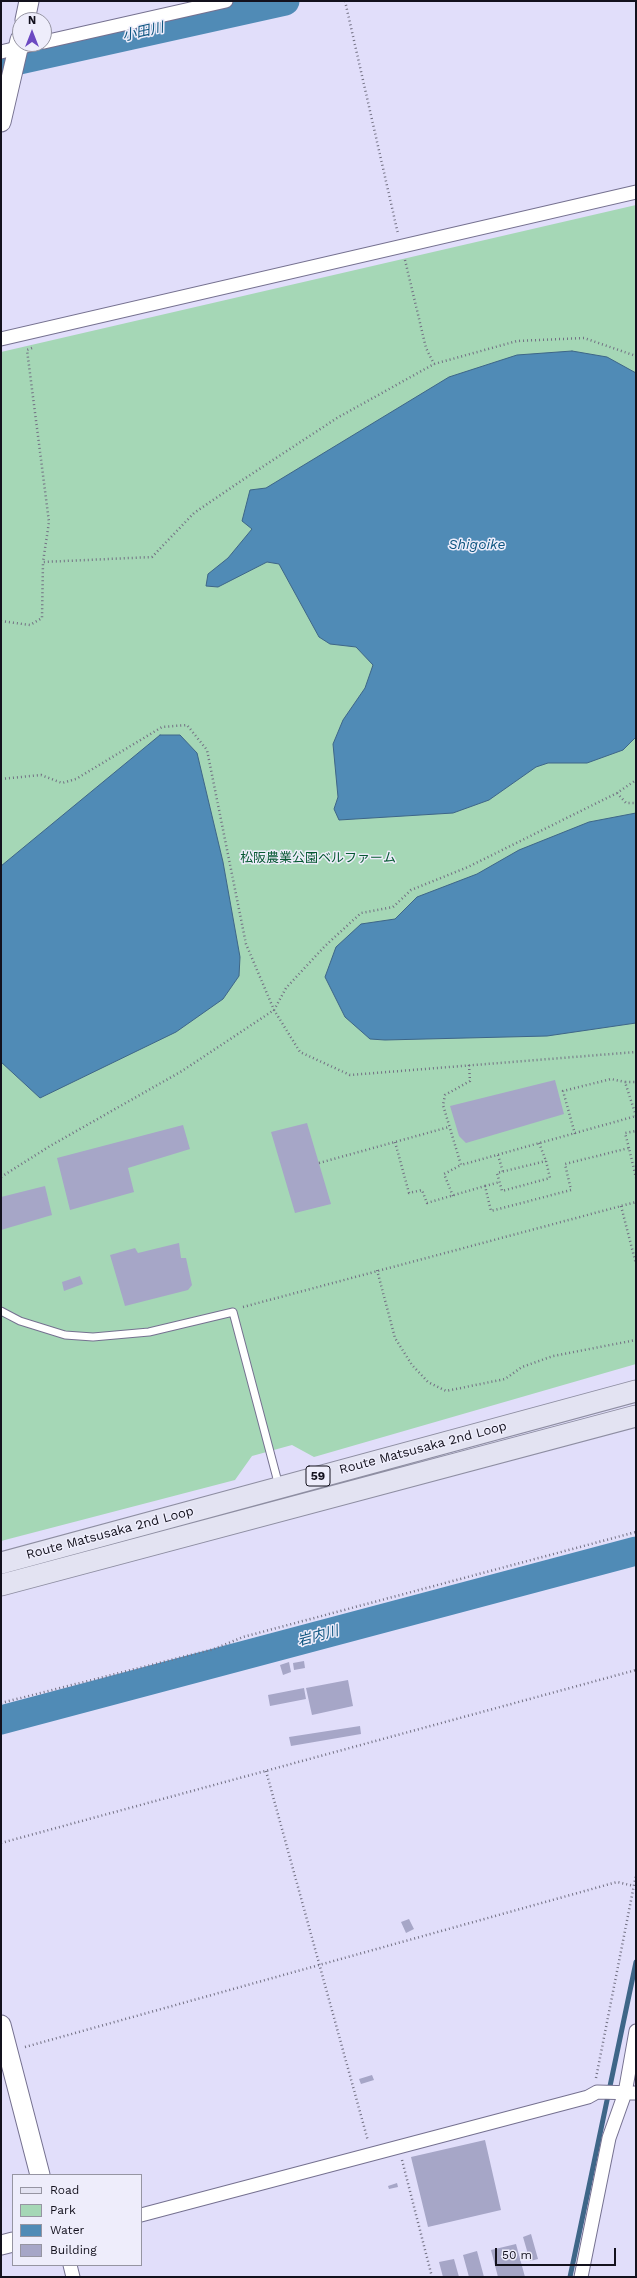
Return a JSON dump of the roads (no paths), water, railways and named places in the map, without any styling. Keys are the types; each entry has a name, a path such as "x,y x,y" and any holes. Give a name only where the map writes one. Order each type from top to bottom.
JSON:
{"main road":[{"name":"Route Matsusaka 2nd Loop","path":"1,1563 279,1486 636,1391"},
{"name":"Route Matsusaka 2nd Loop","path":"1,1585 636,1416"}],"street":[{"path":"27,12 29,1"},
{"path":"52,40 226,1"},
{"path":"1,122 17,52"},
{"path":"1,340 403,252 636,192"},
{"path":"1,2025 40,2174"},
{"path":"581,2277 609,2138 627,2093 636,2031"},
{"path":"142,2215 595,2093 627,2093"},
{"path":"1,2245 12,2242"},
{"path":"70,2266 74,2277"}],"lane":[{"path":"1,1311 20,1321 65,1335 93,1336 149,1332 233,1312 279,1486"}],"water":[{"name":"Shigoike","path":"572,351 607,357 636,373 636,737 623,750 587,763 548,763 536,767 489,800 453,813 339,820 334,809 338,797 333,744 343,720 365,688 373,665 356,647 330,644 319,637 279,564 267,562 218,587 206,586 208,574 228,558 252,529 242,521 250,490 266,488 449,377 517,355"},
{"path":"160,735 180,735 197,753 223,862 240,957 239,976 223,999 176,1032 40,1098 1,1062 1,866"},
{"path":"636,813 636,1023 547,1036 385,1040 370,1039 345,1017 325,977 336,947 361,924 395,919 417,897 477,874 519,850 589,822"}],"waterway":[{"name":"小田川","path":"1,64 285,1"},
{"name":"岩内川","path":"1,1720 636,1551"},
{"path":"570,2277 636,1962"}],"park label":[{"name":"松阪農業公園ベルファーム","path":"318,858"}]}
